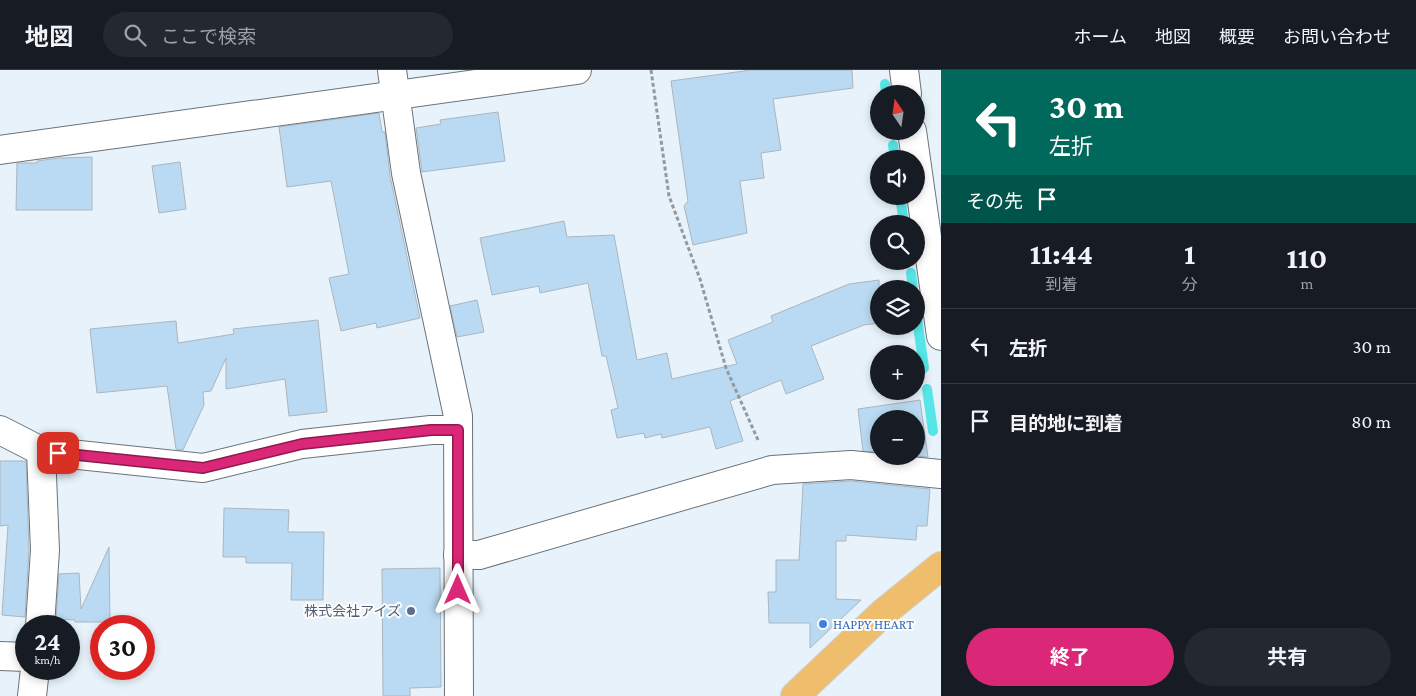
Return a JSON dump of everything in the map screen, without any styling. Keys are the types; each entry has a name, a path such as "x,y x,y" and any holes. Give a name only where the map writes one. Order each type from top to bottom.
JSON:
{"main road":[{"path":"795,696 883,613 941,566"}],"street":[{"path":"0,150 394,83 577,70"},
{"path":"904,70 906,85"},
{"path":"394,83 406,173 458,416 459,696"},
{"path":"913,140 941,336"},
{"path":"0,430 40,451 203,468 302,444 431,430 458,430"},
{"path":"40,451 45,550 41,615"},
{"path":"458,555 479,555 772,470 850,465 941,474"},
{"path":"0,656 15,657"},
{"path":"32,696 34,680"}],"path":[{"path":"651,70 669,196 700,279 726,368 772,470"}],"building":[{"path":"751,70 852,70 853,88 773,99 781,150 761,153 764,178 740,181 747,233 693,245 684,206 688,201 671,81"},
{"path":"498,112 505,161 422,172 416,128 441,124 440,120"},
{"path":"379,113 382,132 385,132 390,176 420,318 377,328 376,323 341,331 329,278 349,274 331,181 287,187 279,127"},
{"path":"92,157 92,210 16,210 17,163 37,163 37,161 59,158"},
{"path":"180,162 186,209 159,213 152,166"},
{"path":"564,221 567,237 614,235 637,360 667,353 672,379 737,364 728,340 773,322 771,316 849,284 870,281 870,324 811,346 824,379 786,394 781,380 730,401 743,441 716,449 710,427 662,438 661,434 645,438 644,433 617,438 611,410 618,408 606,356 602,356 588,283 540,293 539,286 492,295 480,238"},
{"path":"477,300 484,332 457,337 450,306"},
{"path":"318,320 327,412 289,416 285,379 226,389 226,358 211,391 203,392 204,405 183,450 176,449 167,386 97,393 90,329 176,321 178,343 234,334 233,329"},
{"path":"920,400 921,410 870,410 870,451 863,451 858,409"},
{"path":"925,436 928,457 925,457"},
{"path":"0,461 26,461 29,550 25,615 2,615 8,525 0,526"},
{"path":"851,481 930,489 927,526 917,526 916,540 846,535 846,541 836,541 836,599 861,600 810,648 810,623 769,623 768,592 776,592 776,560 799,560 803,484"},
{"path":"224,508 289,510 288,532 324,532 323,600 291,600 292,563 246,563 246,557 223,557"},
{"path":"109,547 110,615 90,615 90,622 80,622 80,615 56,615 59,574 79,573 81,609"},
{"path":"440,568 441,687 410,688 410,696 383,696 382,569"}],"waterway":[{"path":"893,145 894,150"},
{"path":"901,205 903,215"},
{"path":"911,273 912,280"},
{"path":"919,335 921,345"},
{"path":"927,389 933,431"}],"place":[{"name":"株式会社アイズ","path":"411,611"},
{"name":"HAPPY HEART","path":"823,624"}],"route":[{"path":"58,453 203,468 302,444 431,430 458,430 458,590"}]}
